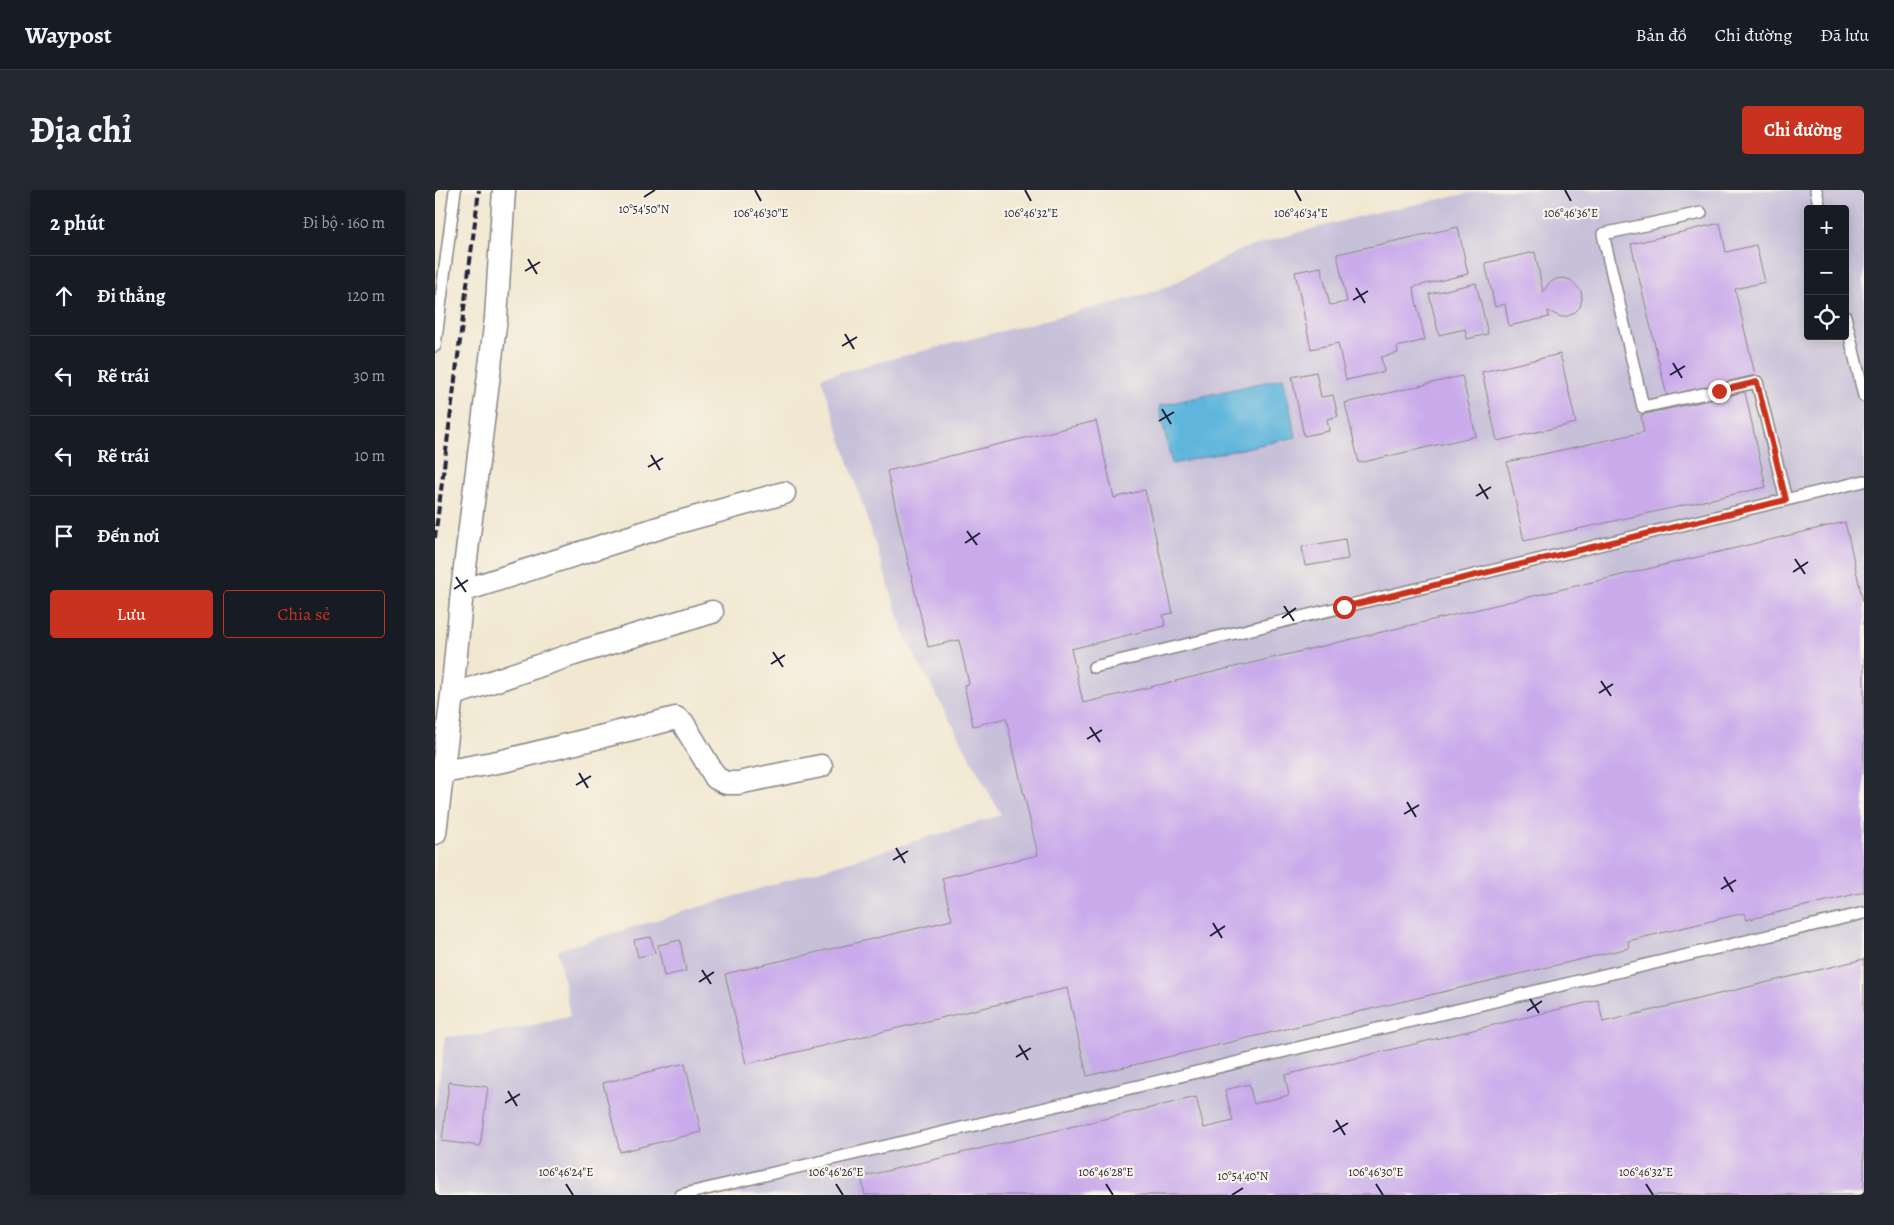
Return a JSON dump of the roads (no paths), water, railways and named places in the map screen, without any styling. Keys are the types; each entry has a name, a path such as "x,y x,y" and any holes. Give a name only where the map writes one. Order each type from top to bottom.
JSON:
{"street":[{"path":"435,833 452,695 462,591 496,318 504,190"},
{"path":"462,591 668,525 784,493"},
{"path":"452,695 574,654 712,612"},
{"path":"443,772 503,761 676,718 683,723 716,778 725,783 738,783 821,766"}],"lane":[{"path":"435,346 455,190"},
{"path":"1816,190 1819,205"},
{"path":"1701,213 1603,234 1643,407 1757,382 1786,500"},
{"path":"1849,333 1864,396"},
{"path":"1094,668 1864,481"},
{"path":"681,1195 1864,913"},
{"path":"731,1183 734,1195"}],"water":[{"path":"1283,378 1296,437 1172,464 1159,406"}],"railway":[{"path":"435,538 479,190"}]}
